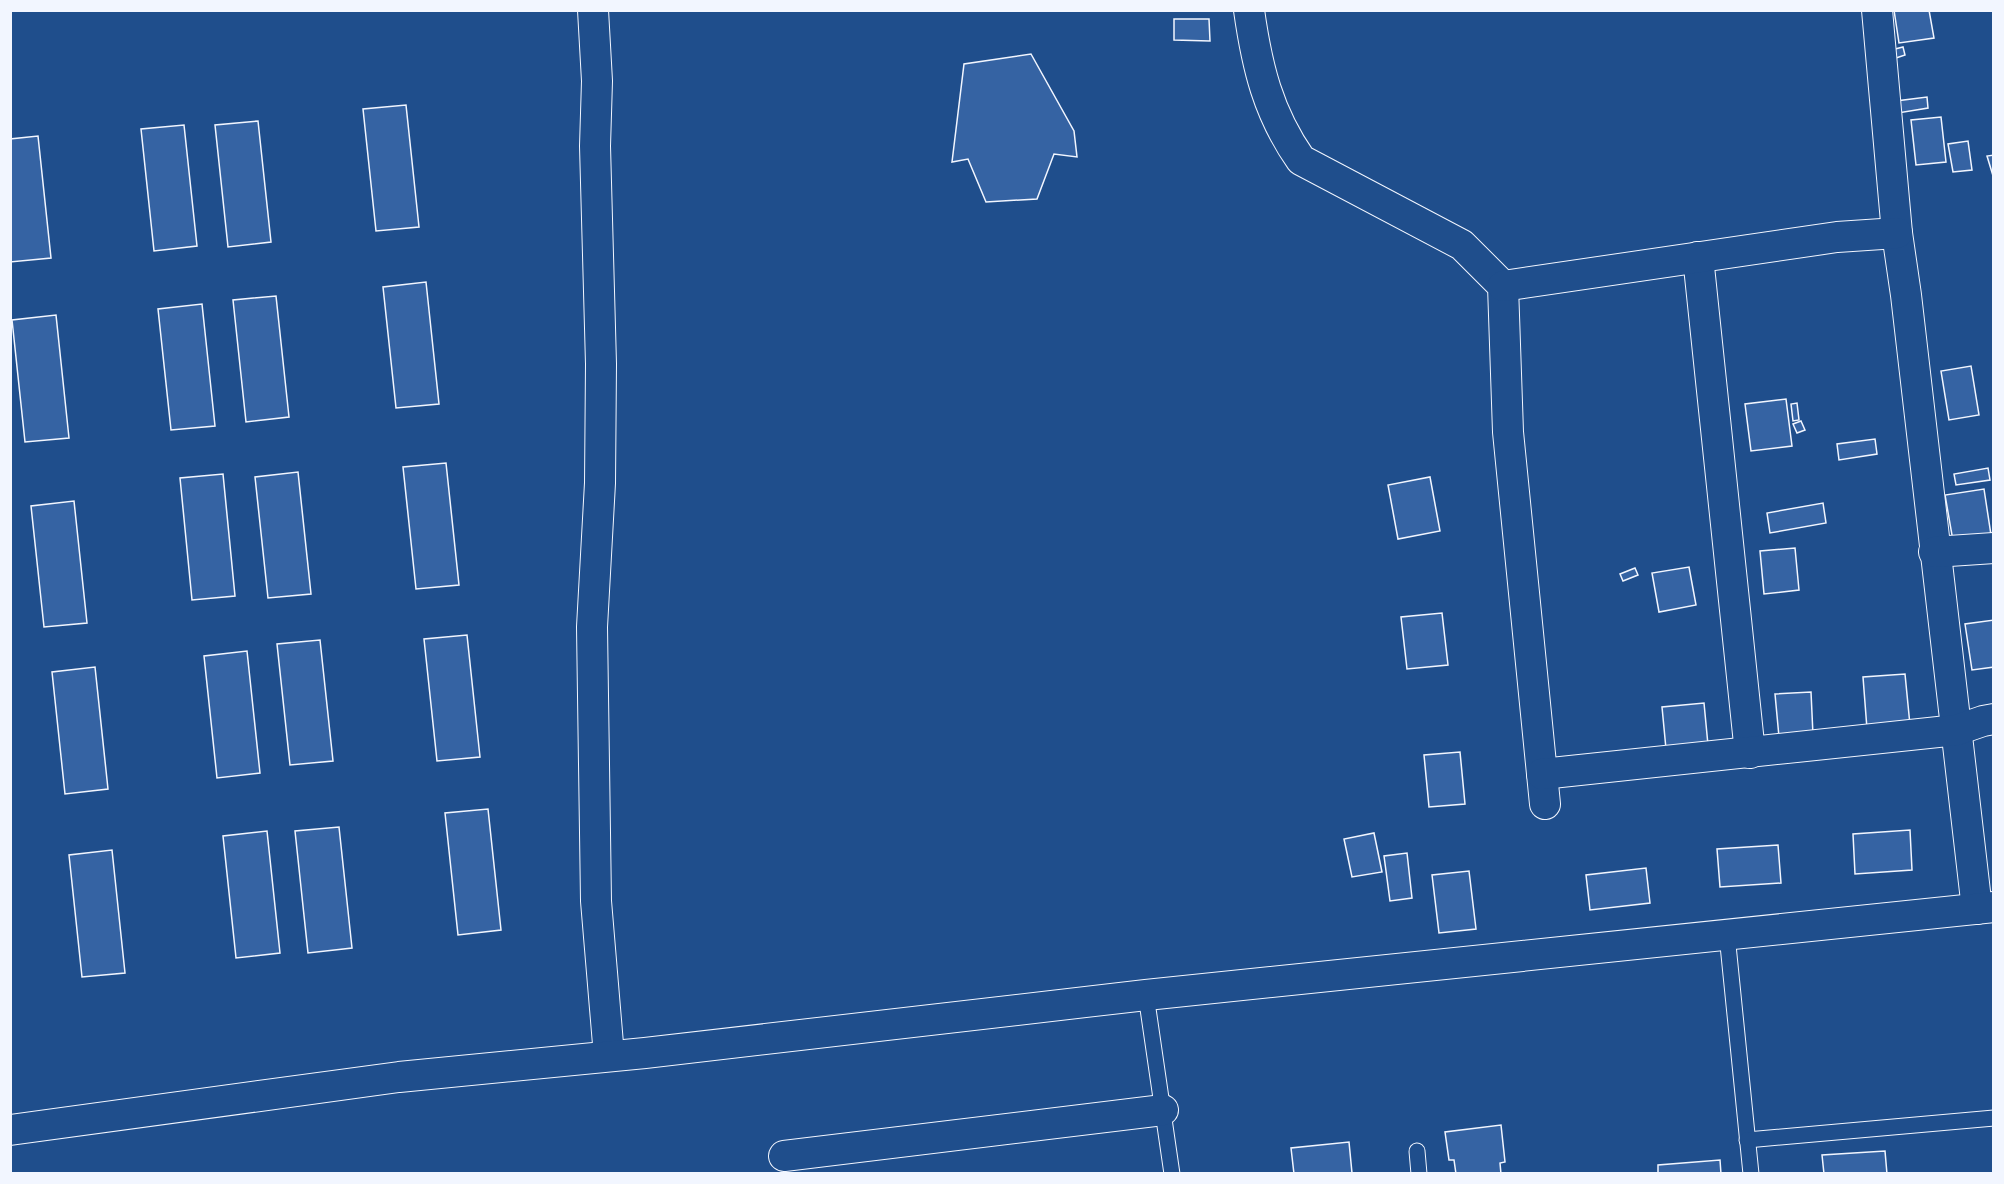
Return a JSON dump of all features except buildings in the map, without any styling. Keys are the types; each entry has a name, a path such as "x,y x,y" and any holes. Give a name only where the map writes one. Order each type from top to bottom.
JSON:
{"street":[{"path":"593,10 597,81 595,146 601,364 600,483 592,627 595,889 609,1056"},
{"path":"1249,10 1257,60 1268,102 1286,139 1301,160 1462,245 1503,286 1508,432 1545,804"},
{"path":"10,1130 399,1077 609,1056 1146,995 1985,908 1957,730 1934,552 1897,232 1877,10"},
{"path":"1503,286 1837,237 1861,237 1897,232"},
{"path":"1698,257 1750,753"},
{"path":"1934,552 1994,548"},
{"path":"1542,774 1957,730 1994,719"},
{"path":"784,1156 1163,1110"}],"lane":[{"path":"1727,935 1751,1173"},
{"path":"1146,995 1172,1173"},
{"path":"1747,1140 1994,1118"},
{"path":"1417,1151 1419,1173"}]}
